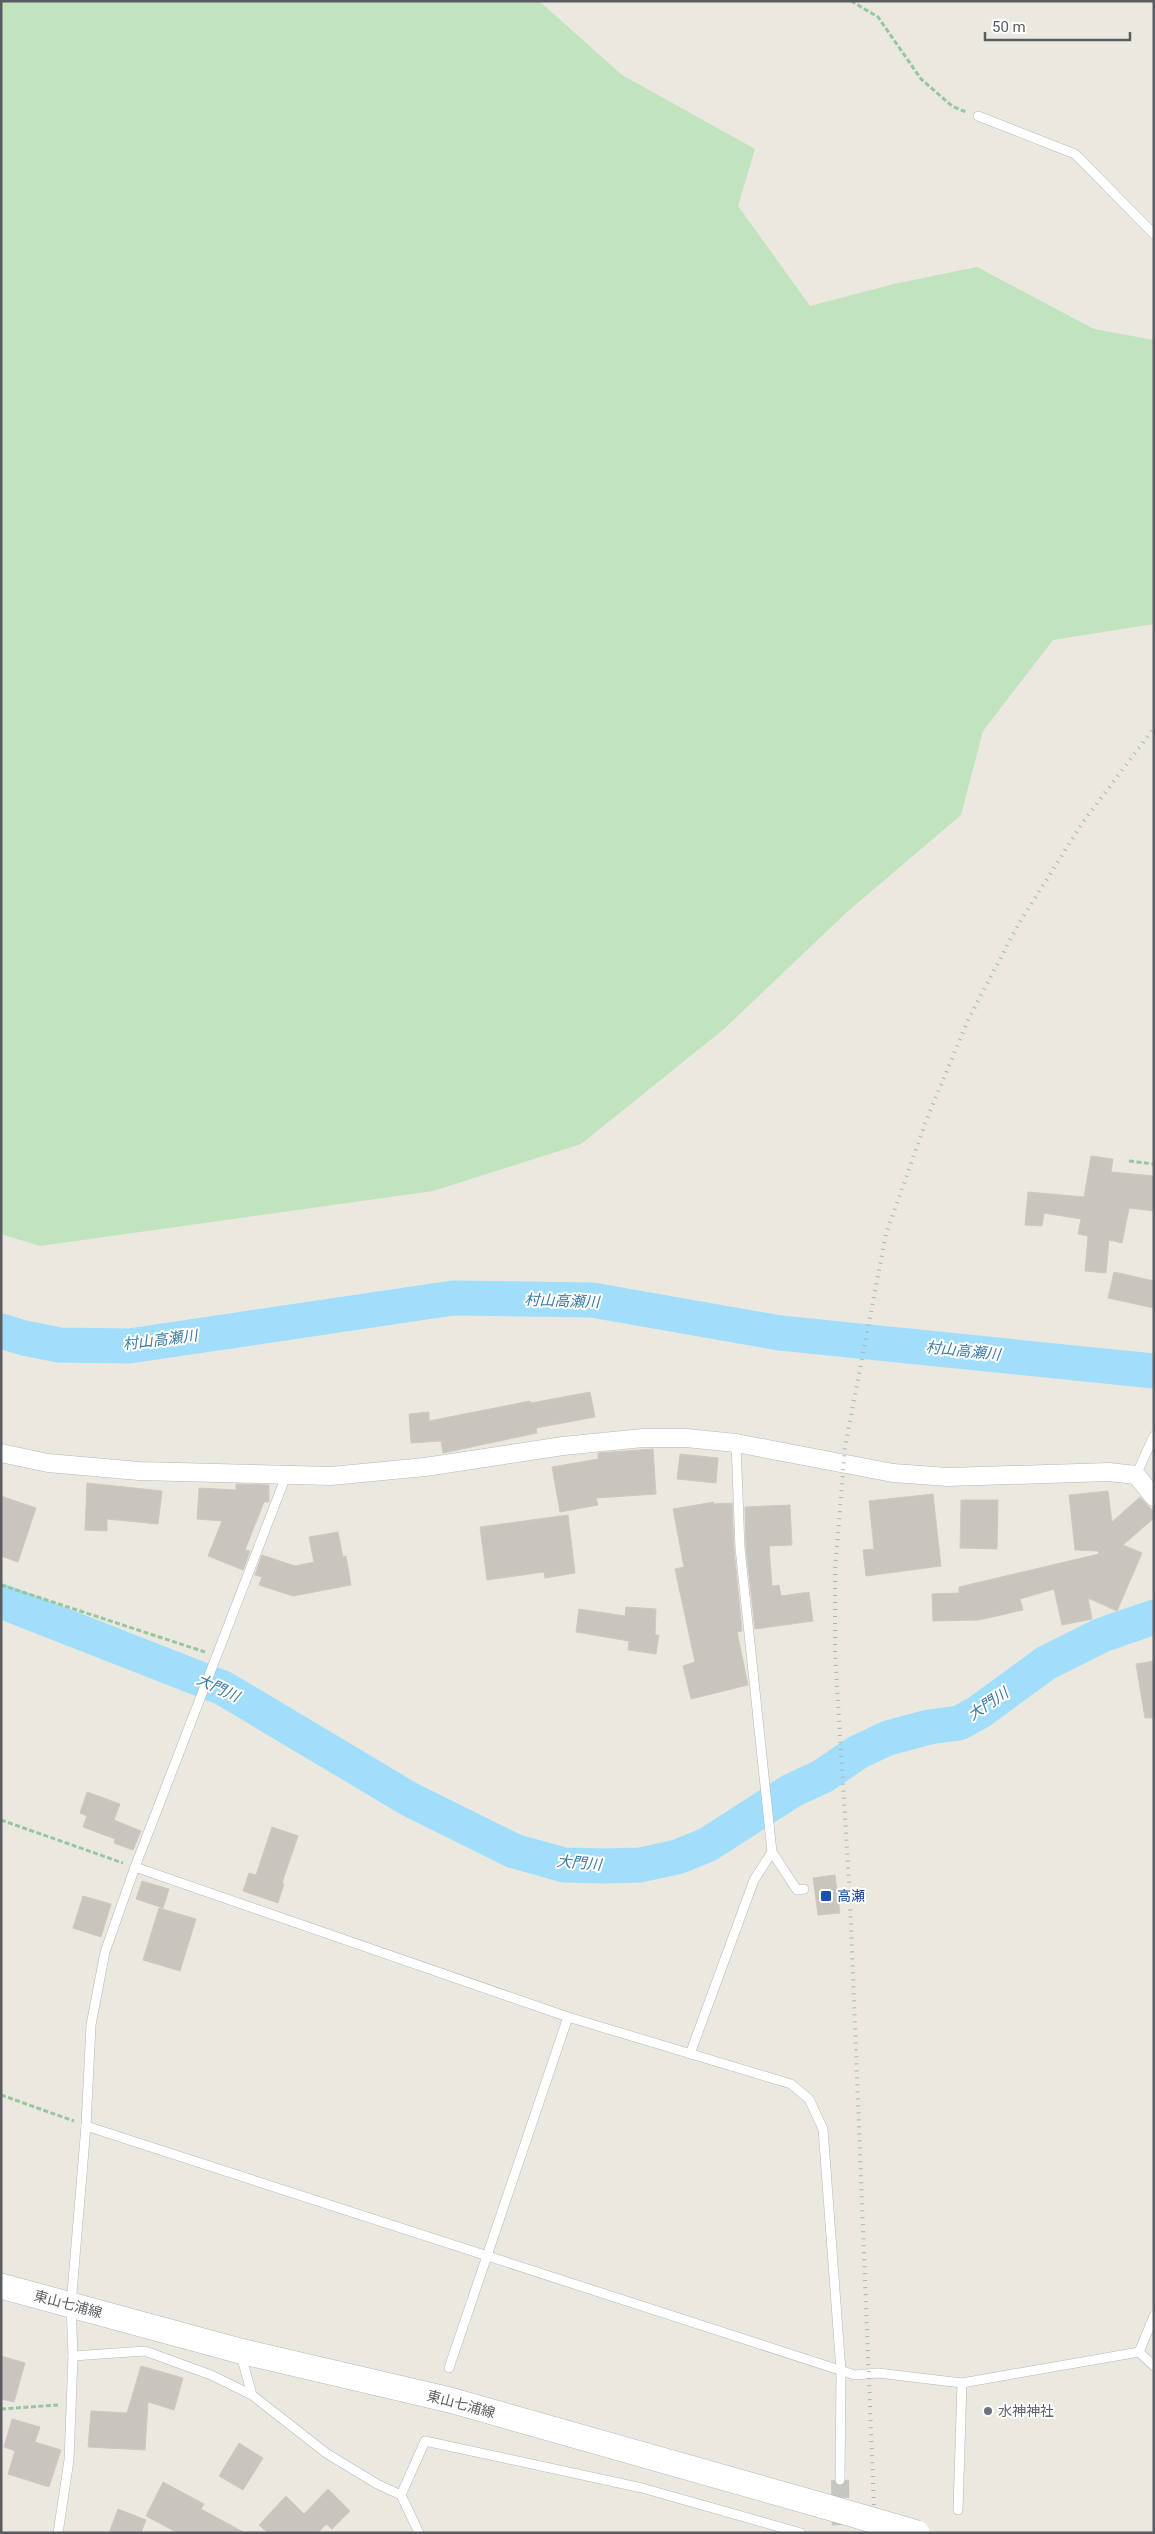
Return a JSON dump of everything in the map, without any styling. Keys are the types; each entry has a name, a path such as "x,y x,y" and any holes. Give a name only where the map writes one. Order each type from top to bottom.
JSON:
{"main road":[{"name":"東山七浦線","path":"1,2286 240,2351 450,2400 917,2533"}],"street":[{"path":"1,1453 48,1463 139,1471 331,1476 424,1467 563,1446 642,1438 686,1438 736,1444 893,1473 948,1477 1109,1472 1136,1475 1154,1497"}],"lane":[{"path":"978,116 1075,154 1154,234"},
{"path":"1136,1475 1154,1436"},
{"path":"736,1444 740,1548 772,1852 797,1890 804,1889"},
{"path":"58,2533 69,2460 73,2356 71,2305 86,2126 91,2025 105,1952 193,1711 286,1476"},
{"path":"690,2054 754,1880 772,1852"},
{"path":"135,1867 568,2017 790,2084 809,2099 823,2129 841,2372 840,2480"},
{"path":"449,2368 568,2017"},
{"path":"86,2126 841,2372 855,2375 878,2373 962,2383 1139,2352"},
{"path":"1139,2352 1154,2316"},
{"path":"73,2356 145,2351 211,2375 252,2395 326,2453 377,2484 401,2495 418,2533"},
{"path":"240,2351 252,2395"},
{"path":"1139,2352 1154,2366"},
{"path":"958,2510 962,2383"},
{"path":"401,2495 425,2441 642,2488 801,2533"}],"path":[{"path":"851,1 878,17 922,80 952,106 978,116"},
{"path":"1129,1160 1154,1164"},
{"path":"1,1585 215,1655"},
{"path":"1,1820 135,1867"},
{"path":"1,2095 86,2126"},
{"path":"1,2409 72,2404"}],"green space":[{"path":"1,1 539,1 622,75 755,149 738,206 810,306 894,284 977,267 1094,329 1154,340 1154,624 1053,640 983,731 961,815 847,912 724,1029 581,1144 433,1191 40,1246 1,1234"}],"building":[{"path":"1091,1156 1113,1159 1111,1172 1154,1176 1154,1211 1129,1208 1122,1243 1109,1240 1106,1273 1085,1271 1088,1236 1078,1234 1081,1219 1044,1213 1042,1226 1025,1225 1028,1192 1084,1197"},
{"path":"1114,1272 1154,1281 1154,1308 1108,1298"},
{"path":"590,1392 595,1417 536,1428 537,1433 443,1453 441,1441 411,1443 409,1414 429,1412 429,1421 530,1401 531,1403"},
{"path":"653,1449 656,1494 596,1498 598,1505 560,1512 552,1467 598,1459 598,1453"},
{"path":"680,1454 718,1458 716,1483 677,1479"},
{"path":"87,1483 162,1491 158,1524 107,1519 107,1531 85,1530"},
{"path":"236,1484 269,1485 269,1502 264,1502 245,1550 250,1551 243,1570 208,1556 222,1521 197,1519 199,1488 236,1490"},
{"path":"1108,1491 1112,1522 1140,1497 1154,1512 1154,1518 1123,1545 1142,1553 1117,1611 1088,1598 1092,1619 1062,1625 1054,1589 1020,1599 1023,1610 979,1620 933,1621 932,1594 959,1593 959,1587 1099,1554 1098,1551 1075,1550 1069,1495"},
{"path":"933,1494 941,1566 866,1576 863,1550 874,1549 869,1501"},
{"path":"1,1496 36,1508 18,1562 1,1556"},
{"path":"961,1500 998,1500 997,1549 960,1548"},
{"path":"714,1502 713,1504 732,1503 734,1549 742,1631 737,1632 748,1685 691,1699 683,1666 695,1662 675,1569 684,1567 673,1509"},
{"path":"790,1505 792,1545 769,1546 772,1586 779,1585 781,1596 809,1592 813,1621 755,1629 746,1548 745,1507"},
{"path":"568,1515 575,1573 545,1578 544,1572 487,1580 480,1527"},
{"path":"338,1532 343,1557 346,1556 351,1585 293,1596 259,1585 262,1577 255,1575 262,1555 295,1566 314,1562 309,1537"},
{"path":"626,1607 656,1609 655,1635 659,1635 656,1654 628,1650 629,1641 576,1632 579,1609 625,1616"},
{"path":"1154,1661 1154,1718 1145,1718 1136,1664"},
{"path":"87,1792 120,1804 114,1820 141,1831 133,1850 114,1843 115,1839 83,1827 87,1816 80,1813"},
{"path":"272,1827 298,1836 282,1883 284,1884 278,1903 243,1891 249,1873 256,1875"},
{"path":"835,1875 840,1913 818,1915 813,1878"},
{"path":"142,1881 169,1889 163,1908 136,1899"},
{"path":"83,1896 111,1904 101,1937 73,1928"},
{"path":"159,1908 196,1919 180,1971 143,1960"},
{"path":"1,2356 25,2363 14,2402 1,2399"},
{"path":"141,2366 183,2378 174,2410 148,2402 145,2450 88,2447 91,2411 127,2413"},
{"path":"12,2419 40,2427 35,2442 61,2450 49,2487 8,2474 15,2451 4,2447"},
{"path":"239,2443 263,2458 243,2490 219,2476"},
{"path":"163,2482 204,2504 201,2509 245,2533 178,2533 146,2516"},
{"path":"328,2489 350,2511 332,2529 326,2524 318,2533 268,2533 259,2525 286,2496 304,2514"},
{"path":"118,2509 146,2520 141,2533 109,2533"}],"waterway":[{"name":"村山高瀬川","path":"1,1331 59,1345 129,1346 453,1298 592,1300 780,1333 1154,1371"},
{"name":"大門川","path":"1,1601 223,1688 409,1799 514,1851 564,1865 607,1866 640,1865 677,1857 707,1845 791,1791 823,1776 858,1752 888,1738 929,1727 959,1723 979,1712 1046,1663 1102,1635 1154,1617"}],"tunnel":[{"path":"840,2480 841,2533"}],"railway":[{"path":"875,2533 850,1899 835,1653 835,1571 845,1447 886,1234 926,1121 968,1020 1018,925 1083,822 1154,728"}],"place":[{"name":"高瀬","path":"826,1896"},
{"name":"水神神社","path":"988,2411"}]}
